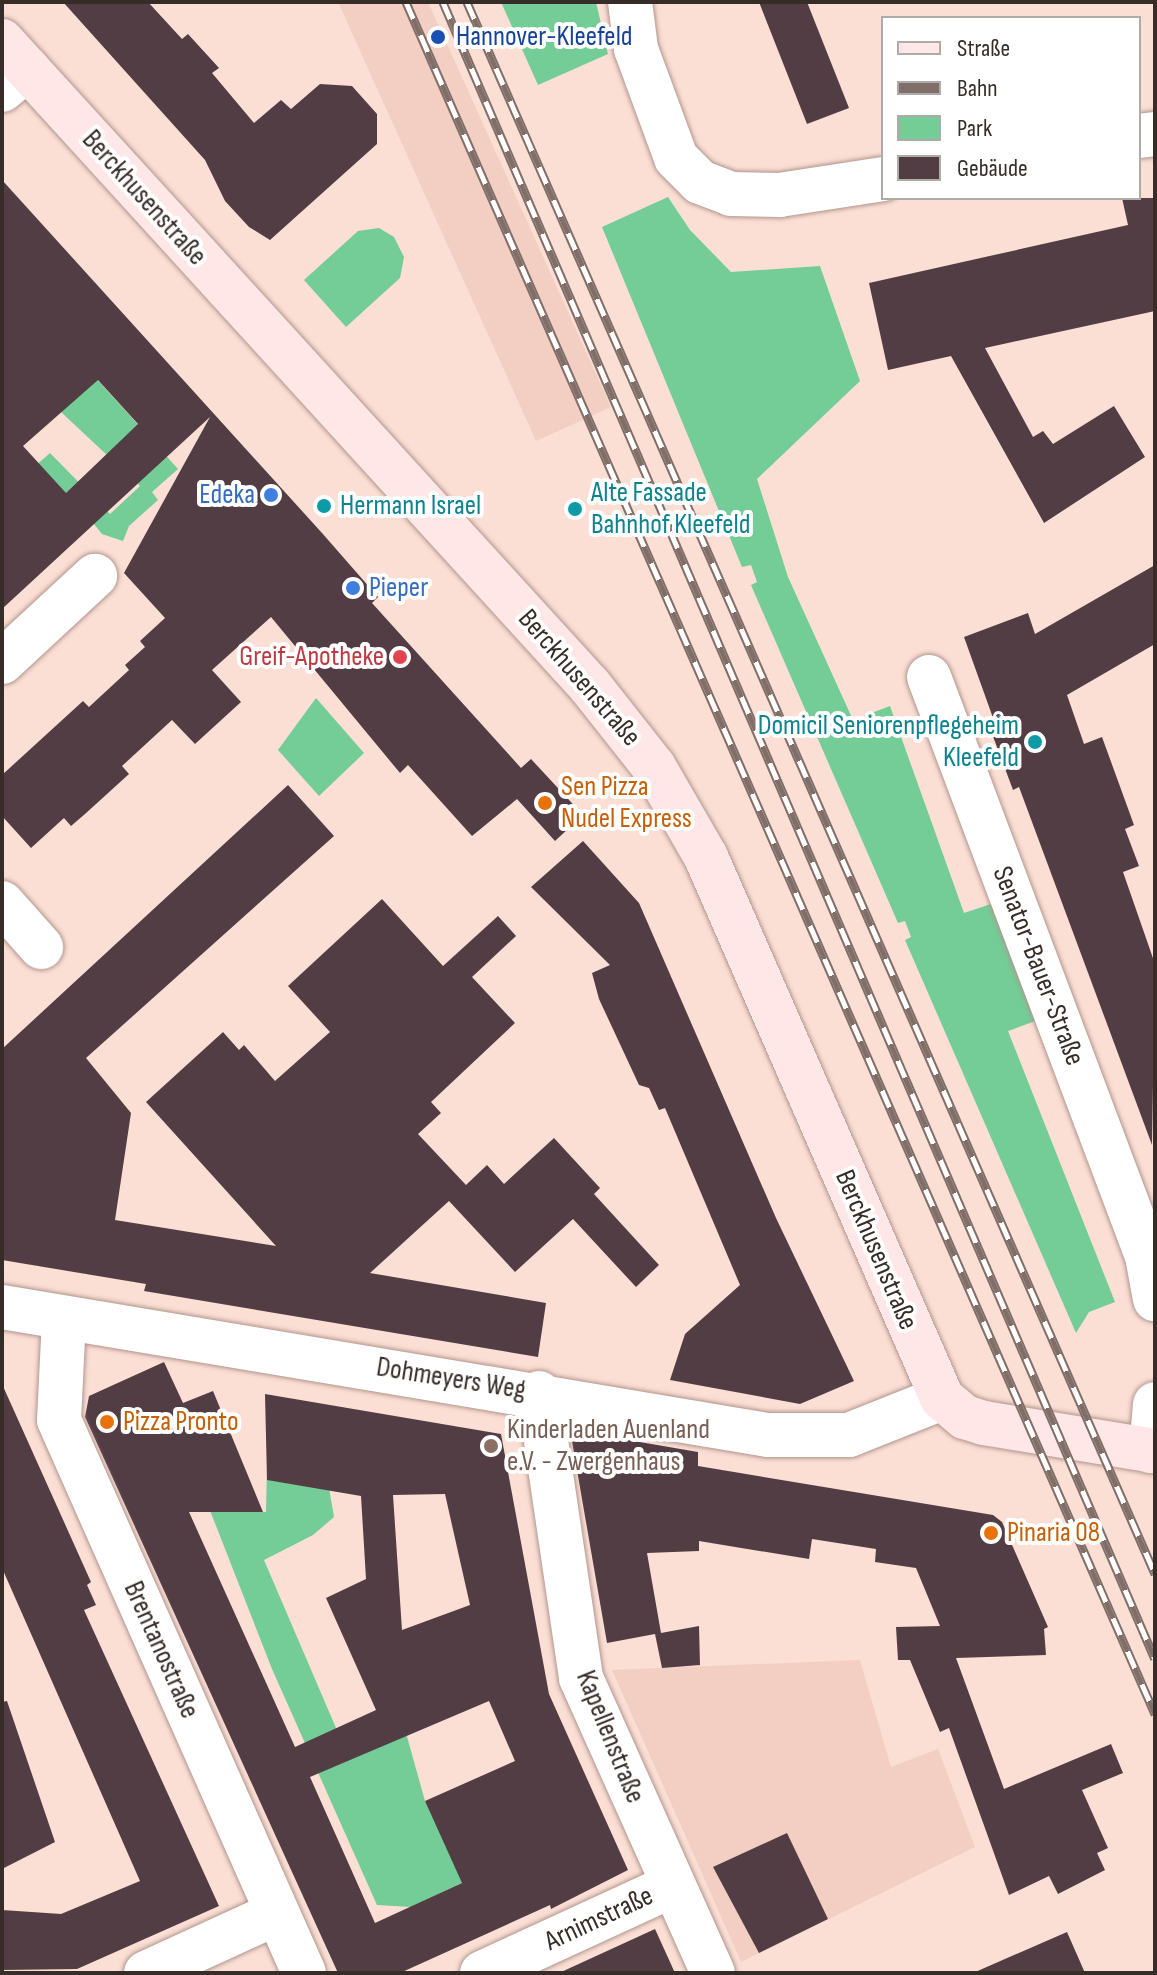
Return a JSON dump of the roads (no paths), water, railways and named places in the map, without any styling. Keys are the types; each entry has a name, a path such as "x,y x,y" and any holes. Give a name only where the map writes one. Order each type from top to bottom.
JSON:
{"street":[{"path":"630,2 636,49 676,158 700,182 731,194 780,195 881,179"},
{"name":"Berckhusenstraße","path":"10,67 590,686 654,767 706,857 942,1398"},
{"path":"2,662 95,576"},
{"name":"Senator-Bauer-Straße","path":"929,677 1151,1253 1155,1299"},
{"path":"2,903 41,947"},
{"name":"Dohmeyers Weg","path":"2,1307 539,1393 768,1435 849,1435 942,1398"},
{"name":"Brentanostraße","path":"64,1318 59,1420 304,1973"},
{"name":"Kapellenstraße","path":"539,1393 581,1678 713,1973"},
{"path":"942,1398 965,1417 984,1423 1153,1451 1155,1404"},
{"name":"Arnimstraße","path":"482,1973 673,1885"},
{"path":"146,1973 277,1913"}],"railway":[{"path":"406,2 1155,1714"},
{"path":"443,2 1155,1659"},
{"path":"467,2 1155,1574"}],"place":[{"name":"Hannover-Kleefeld","path":"438,37"},
{"name":"Edeka","path":"271,495"},
{"name":"Hermann Israel","path":"324,506"},
{"name":"Alte Fassade Bahnhof Kleefeld","path":"575,509"},
{"name":"Pieper","path":"353,588"},
{"name":"Greif-Apotheke","path":"400,657"},
{"name":"Domicil Seniorenpflegeheim Kleefeld","path":"1035,742"},
{"name":"Sen Pizza Nudel Express","path":"545,803"},
{"name":"Pizza Pronto","path":"107,1422"},
{"name":"Kinderladen Auenland e.V. - Zwergenhaus","path":"491,1446"},
{"name":"Pinaria 08","path":"991,1533"}]}
